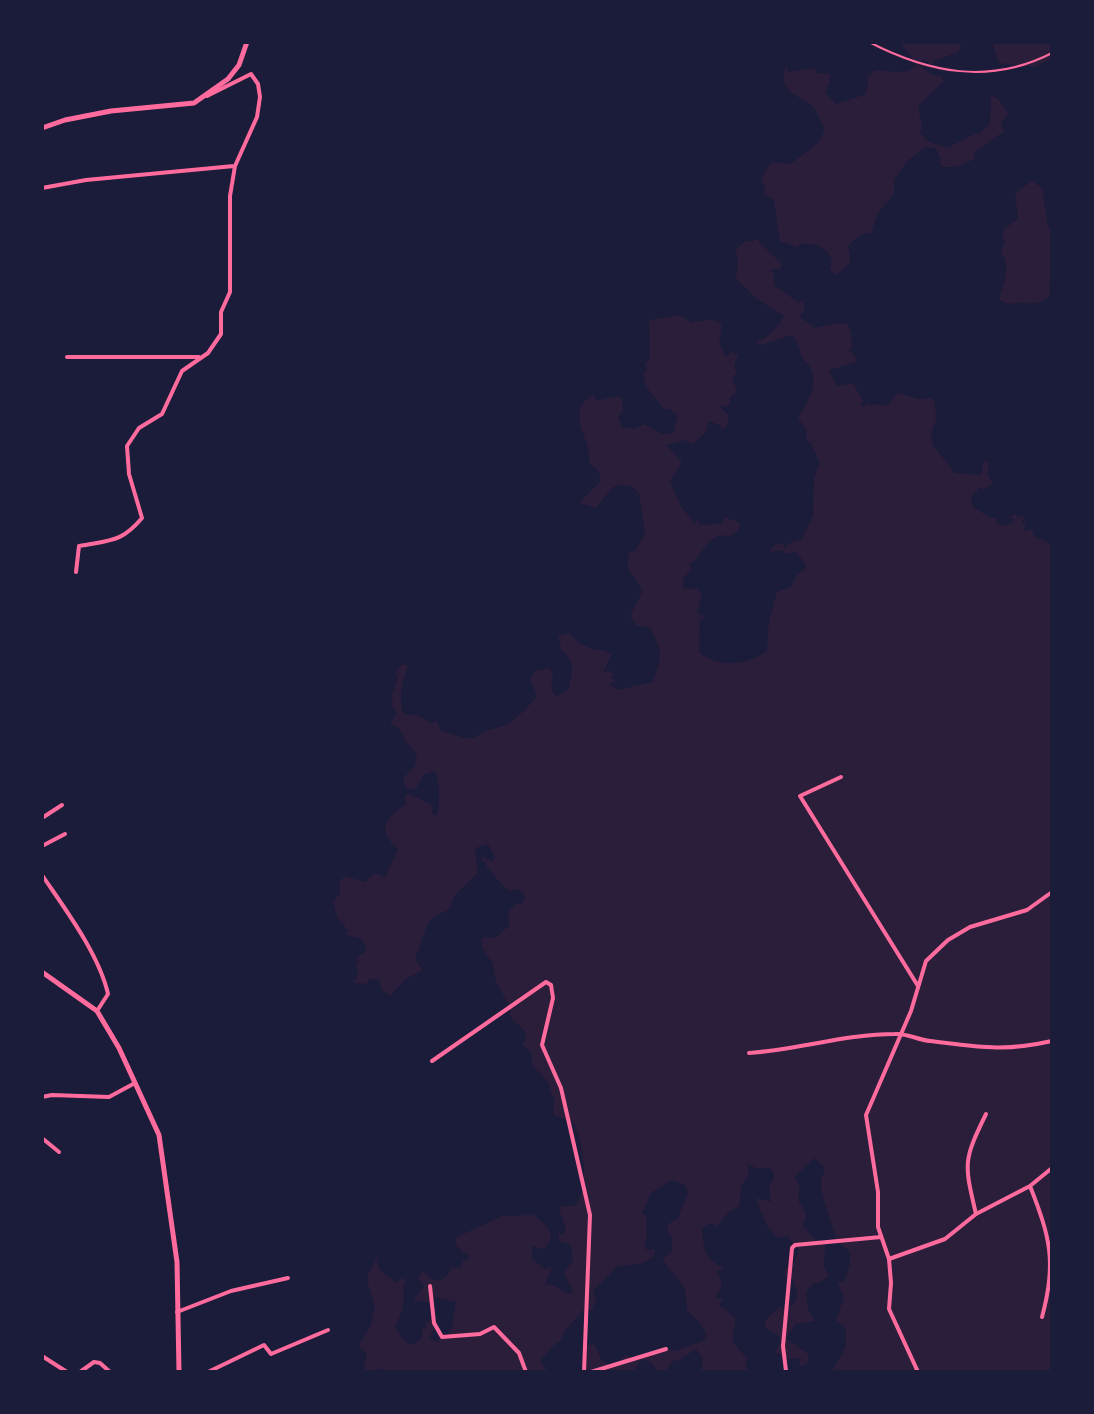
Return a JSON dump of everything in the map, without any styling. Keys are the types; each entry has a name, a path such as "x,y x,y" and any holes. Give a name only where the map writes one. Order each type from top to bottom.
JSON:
{"street":[{"path":"194,103 228,79 239,65 247,42"},
{"path":"42,128 111,111 194,103 251,74 258,84 257,117 235,166 230,196 230,292 221,312 221,334 208,353 182,371 162,414 139,428 127,446 129,474 142,518 129,534 79,546 76,572"},
{"path":"42,188 86,180 235,166"},
{"path":"67,357 201,357"},
{"path":"841,777 800,796 918,986"},
{"path":"42,818 62,805"},
{"path":"42,846 65,834"},
{"path":"42,875 105,977 108,994 97,1011"},
{"path":"918,1372 889,1309 889,1259 878,1227 878,1192 866,1115 911,1011 926,961 948,940 970,927 1027,910 1052,892"},
{"path":"42,972 97,1011 135,1083 160,1141 177,1262 179,1372"},
{"path":"432,1061 546,982 551,985 553,998 542,1045 561,1088 590,1215 584,1372"},
{"path":"749,1053 782,1051 840,1038 900,1033 926,1041 979,1049 1052,1041"},
{"path":"44,1098 109,1097 135,1083"},
{"path":"976,1214 968,1179 967,1153 986,1114"},
{"path":"42,1138 59,1152"},
{"path":"889,1259 945,1239 976,1214 1030,1186 1052,1168"},
{"path":"1030,1186 1045,1225 1051,1252 1049,1290 1042,1317"},
{"path":"786,1371 783,1346 792,1248 795,1245 881,1237"},
{"path":"177,1312 231,1291 288,1278"},
{"path":"430,1286 434,1323 442,1337 480,1334 494,1327 519,1353 526,1372"},
{"path":"208,1372 264,1345 271,1354 328,1330"},
{"path":"591,1372 666,1349"},
{"path":"42,1356 67,1372"},
{"path":"80,1372 94,1362 110,1372"}],"path":[{"path":"869,42 926,66 962,73 1004,70 1052,53"}],"shaded area":[{"path":"899,42 963,42 958,52 934,61 934,64 928,64 923,59 918,64 932,75 941,76 944,81 918,108 922,125 920,132 927,141 947,148 979,134 990,124 991,96 997,98 1008,112 1001,125 1005,132 975,152 974,159 958,166 941,166 935,148 926,147 907,161 894,180 894,194 878,213 871,233 861,235 850,244 849,264 836,275 830,269 832,260 819,246 800,244 798,247 780,241 774,201 763,193 766,189 761,178 772,162 791,164 815,145 825,129 814,108 786,87 786,66 789,72 814,68 818,73 830,74 825,92 836,104 867,94 867,78 875,70 903,72 913,68 917,64"},
{"path":"992,42 1052,42 1052,59 1035,67 999,63"},
{"path":"1032,181 1042,188 1048,226 1052,228 1052,278 1048,282 1052,284 1051,290 1040,303 1009,304 999,299 1006,269 1001,252 1005,241 1002,238 1004,229 1018,219 1015,193"},
{"path":"756,239 782,264 780,269 770,272 774,273 774,285 799,303 804,300 800,317 815,328 847,324 851,332 852,346 849,351 855,355 856,362 829,370 837,386 853,383 863,407 867,404 885,405 885,408 898,393 919,399 931,398 935,402 936,421 931,434 933,445 955,473 981,475 984,460 989,462 988,475 993,483 984,489 976,487 979,491 971,500 973,507 998,519 995,522 1003,526 1013,523 1014,518 1008,519 1015,514 1019,519 1019,515 1026,518 1022,521 1026,524 1023,532 1032,529 1034,536 1052,544 1052,1372 831,1372 846,1347 846,1328 836,1320 844,1298 838,1283 845,1280 850,1252 837,1243 821,1186 825,1168 814,1158 794,1177 799,1187 798,1200 807,1215 803,1225 812,1237 825,1243 824,1267 829,1276 814,1283 806,1292 808,1309 815,1321 796,1324 786,1338 808,1354 809,1363 799,1367 800,1358 789,1359 775,1352 781,1342 779,1336 765,1328 767,1318 779,1307 784,1309 794,1304 798,1294 792,1278 785,1277 785,1269 794,1263 799,1250 787,1236 778,1238 767,1226 757,1202 757,1198 771,1202 769,1186 775,1176 770,1168 747,1164 749,1175 742,1184 739,1206 717,1226 710,1223 702,1228 706,1251 723,1268 723,1271 717,1270 722,1285 715,1299 724,1298 720,1306 736,1318 733,1340 748,1359 745,1365 748,1369 739,1372 701,1372 703,1359 696,1349 673,1361 665,1372 656,1372 653,1364 642,1359 664,1348 675,1351 705,1340 706,1333 700,1323 687,1310 685,1289 662,1259 672,1251 668,1224 678,1218 688,1193 685,1185 672,1180 651,1193 642,1213 648,1216 644,1246 647,1250 655,1249 654,1257 640,1264 618,1266 593,1291 596,1300 591,1311 586,1307 560,1342 541,1359 541,1364 549,1372 385,1372 382,1368 376,1372 366,1372 367,1354 359,1346 371,1324 375,1306 367,1281 378,1256 378,1266 382,1272 397,1283 403,1277 406,1283 403,1286 403,1307 395,1327 402,1338 413,1345 423,1336 421,1327 426,1328 425,1322 431,1320 434,1329 429,1338 438,1342 442,1333 447,1336 456,1302 435,1297 431,1303 413,1300 424,1286 418,1278 422,1272 440,1280 447,1276 452,1267 460,1268 463,1261 469,1259 469,1254 463,1253 455,1244 457,1237 502,1216 534,1215 544,1224 549,1230 550,1243 547,1243 545,1250 532,1246 532,1259 545,1269 552,1268 545,1284 569,1294 573,1292 564,1273 573,1260 571,1245 561,1241 560,1245 558,1233 563,1235 566,1229 561,1206 575,1206 580,1198 584,1176 580,1141 573,1121 555,1116 555,1100 550,1084 532,1065 532,1053 522,1044 526,1039 525,1031 511,1018 509,1005 496,982 492,962 482,948 484,937 495,938 510,925 508,913 516,903 521,904 525,900 523,892 515,889 510,892 481,858 493,862 495,857 488,844 475,848 478,873 456,894 448,910 432,918 427,925 415,959 423,970 406,979 390,996 382,990 379,979 371,979 365,984 353,983 358,975 356,964 359,962 356,958 367,950 362,939 346,935 348,929 344,930 345,925 338,919 333,902 340,893 339,882 345,876 364,882 375,873 385,877 398,849 386,836 386,823 406,804 405,795 410,793 430,804 433,806 431,813 437,816 438,812 439,786 435,771 425,774 416,788 407,790 403,778 415,766 417,755 399,728 390,724 397,712 393,708 392,695 399,674 394,675 402,664 408,666 401,696 404,714 419,716 432,723 437,720 440,730 464,738 474,738 506,725 524,711 537,696 530,679 535,671 549,668 553,674 551,689 556,696 568,690 572,664 562,651 558,636 570,633 585,646 604,650 611,655 603,673 609,670 614,675 611,678 617,680 609,684 617,690 653,682 660,659 657,644 651,628 636,625 630,616 642,592 628,566 630,551 635,551 645,534 639,493 631,486 620,485 613,487 596,508 579,503 601,481 598,470 589,464 590,456 579,417 584,402 593,394 596,401 618,396 622,399 623,411 618,417 622,427 635,429 644,424 662,434 673,433 678,416 664,409 648,389 643,374 647,370 645,364 650,359 649,320 680,315 692,323 715,320 722,324 719,345 724,355 727,357 731,352 738,354 734,367 737,372 732,381 736,393 730,397 730,405 720,406 729,416 726,428 721,430 721,426 709,421 705,433 693,444 684,440 666,445 682,462 670,481 680,505 695,524 699,518 699,525 721,524 725,517 740,523 738,531 729,537 722,535 710,541 689,564 692,569 683,578 683,588 697,589 702,594 697,612 706,619 700,619 699,652 715,661 733,663 767,651 769,621 777,592 791,587 797,575 806,568 796,552 769,552 776,543 783,544 785,549 787,544 802,539 813,515 814,477 820,464 812,445 806,440 807,431 798,418 813,388 813,375 808,363 791,335 759,346 756,342 773,331 784,316 757,299 736,279 736,249 747,240"},
{"path":"587,1345 595,1345 601,1359 609,1366 618,1364 625,1355 639,1360 639,1364 632,1372 586,1372 582,1361"}]}
